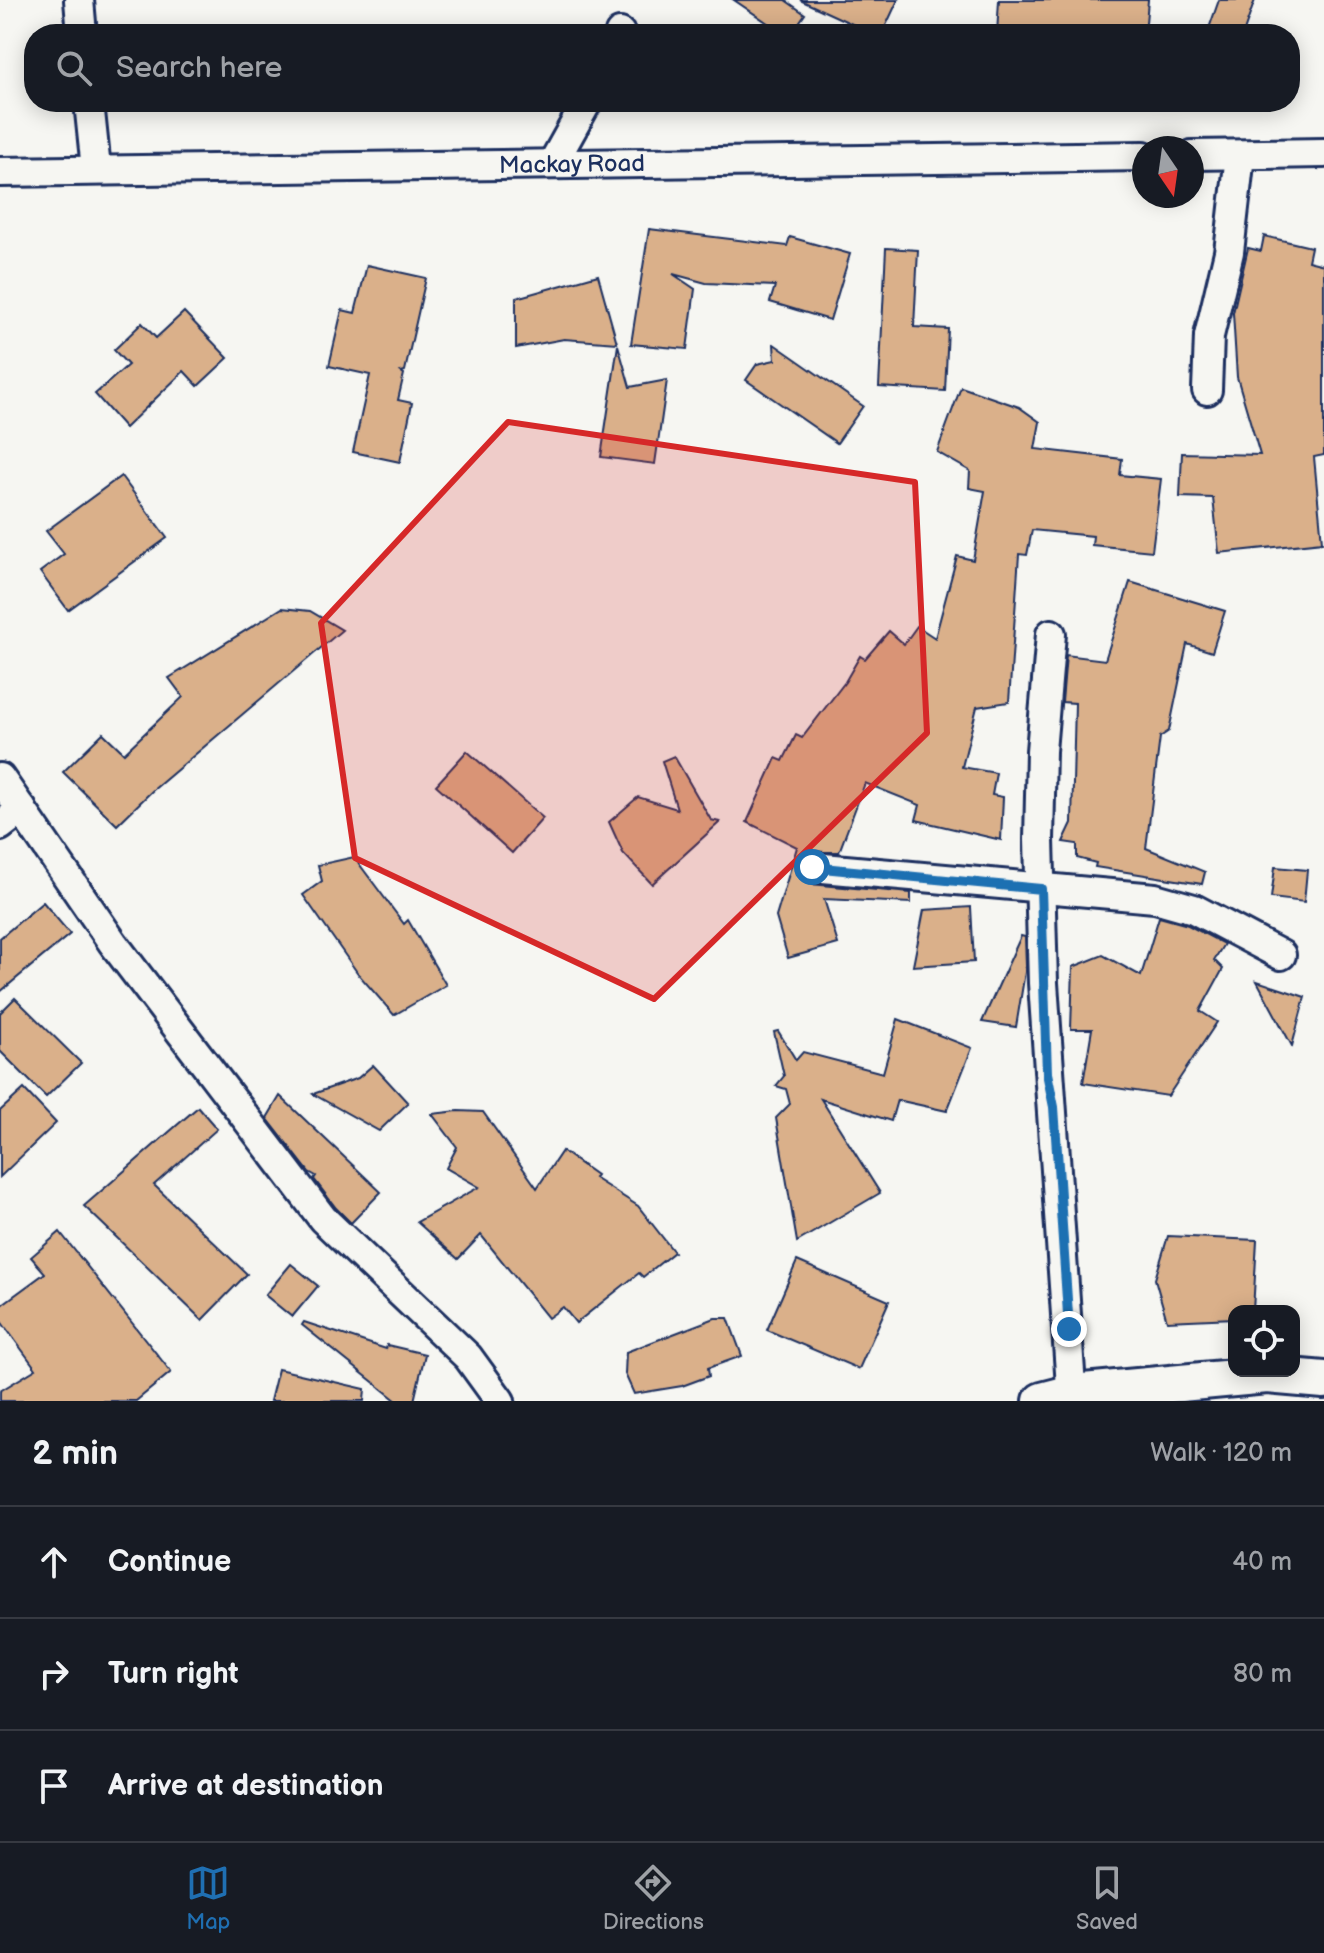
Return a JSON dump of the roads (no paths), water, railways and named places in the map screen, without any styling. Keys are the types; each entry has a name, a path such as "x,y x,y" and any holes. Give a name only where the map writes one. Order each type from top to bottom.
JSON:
{"street":[{"path":"79,0 81,24"},
{"path":"90,112 96,169"},
{"path":"553,163 581,112"},
{"path":"1204,155 1324,153"},
{"path":"1207,390 1209,336 1229,252 1240,155"},
{"name":"Mackay Road","path":"0,172 1132,156"},
{"path":"1051,634 1041,751 1041,889 1047,1073 1054,1107 1062,1398 1267,1375 1324,1380"},
{"path":"0,778 11,818 113,943 323,1219 468,1357 500,1401"},
{"path":"812,867 1168,902 1194,909 1281,955"}]}
